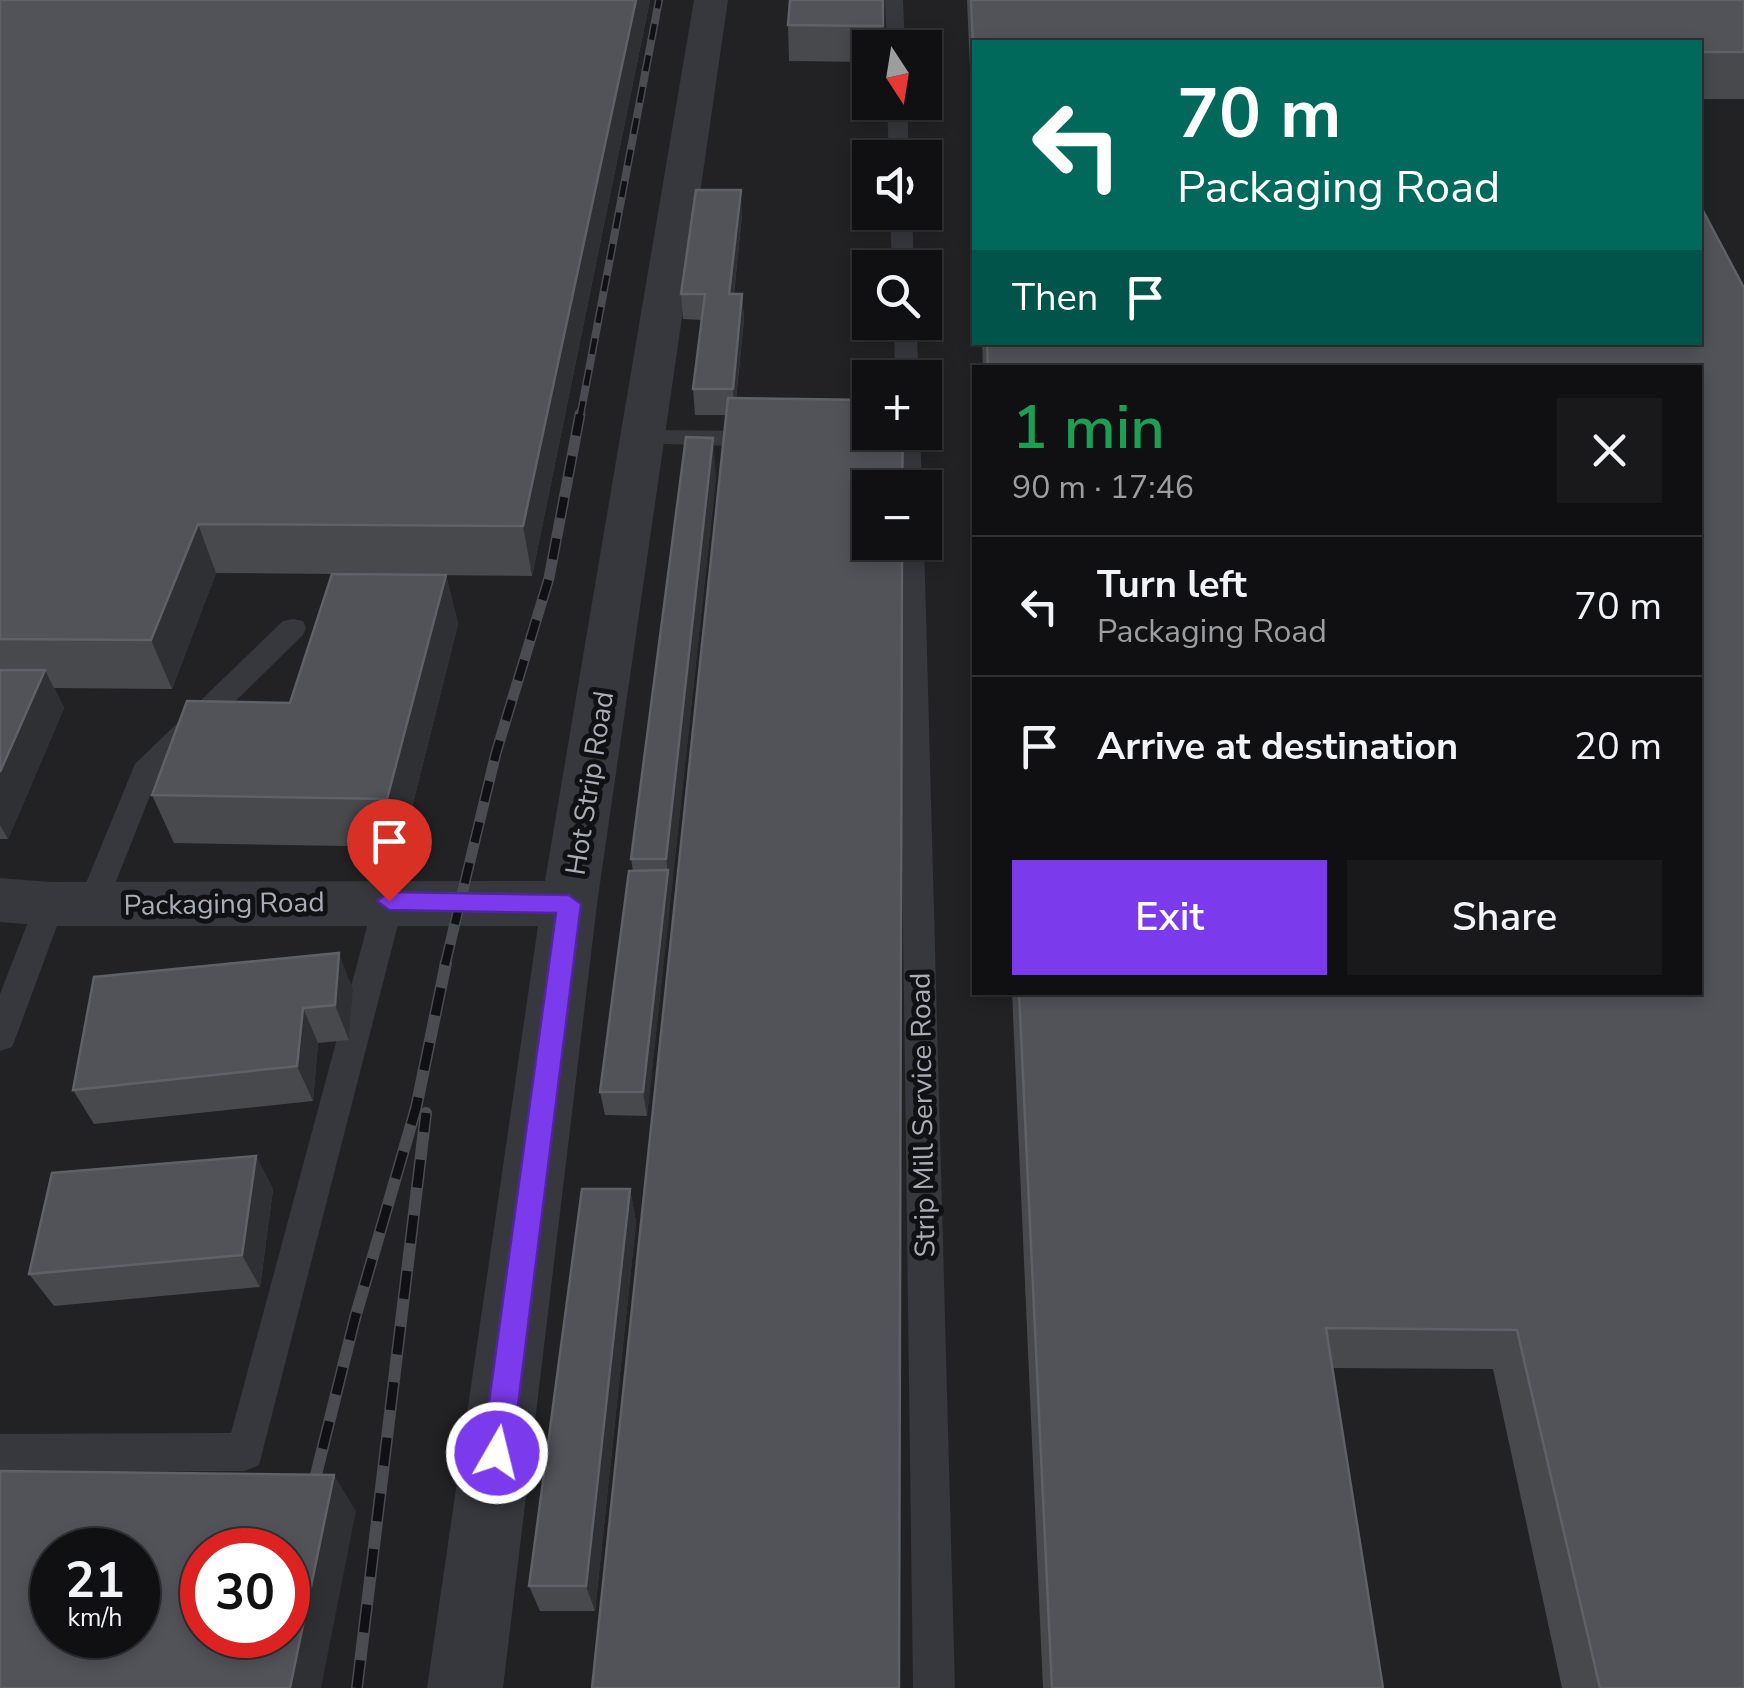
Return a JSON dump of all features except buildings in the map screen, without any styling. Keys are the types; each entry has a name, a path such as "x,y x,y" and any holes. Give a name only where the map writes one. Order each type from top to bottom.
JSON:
{"street":[{"name":"Hot Strip Road","path":"465,1688 569,904 711,0"},
{"name":"Packaging Road","path":"47,903 569,904"}],"lane":[{"path":"894,0 895,30"},
{"path":"645,438 796,439"},
{"name":"Strip Mill Service Road","path":"911,560 934,1688"},
{"path":"0,1037 47,903 145,772 293,628"},
{"path":"0,1453 245,1452 389,901"}],"shaded area":[{"path":"0,0 1744,0 1744,1688 0,1688"}],"railway":[{"path":"580,417 659,0"},
{"path":"445,965 496,753 549,578 580,414"},
{"path":"309,1503 355,1318 416,1108 446,963"},
{"path":"357,1688 426,1113"}],"route":[{"path":"389,901 569,904 497,1453"}]}
